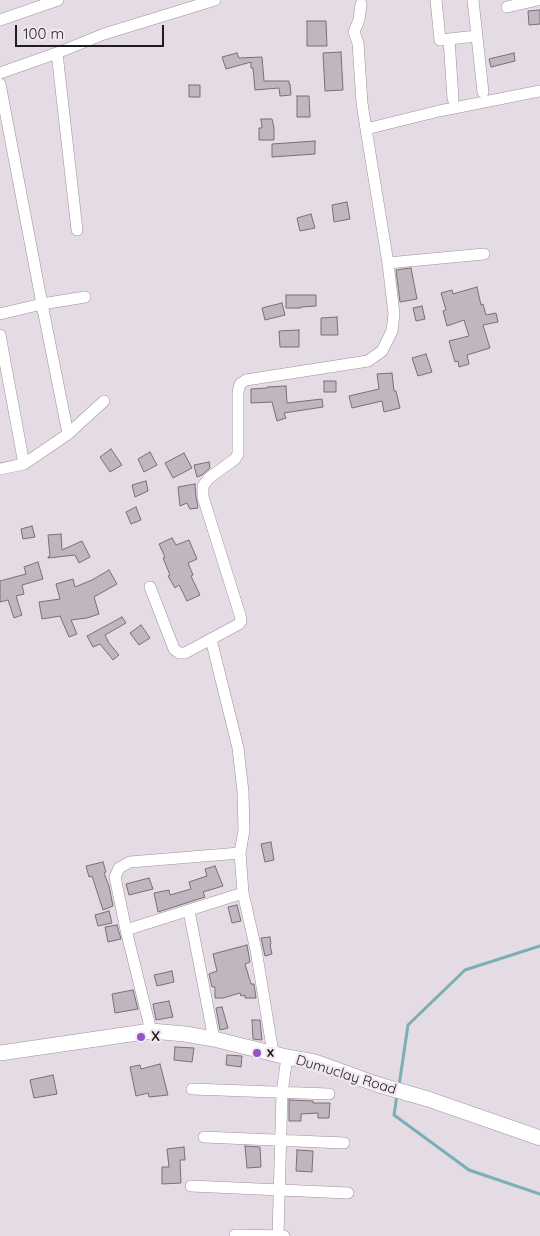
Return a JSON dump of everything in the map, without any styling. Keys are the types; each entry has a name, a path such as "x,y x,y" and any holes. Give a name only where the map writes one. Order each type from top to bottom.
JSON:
{"street":[{"path":"0,20 58,0"},
{"path":"0,73 57,54 104,34 215,0"},
{"path":"436,0 440,40 477,36"},
{"path":"473,0 483,92"},
{"path":"507,7 538,0"},
{"path":"150,587 174,649 179,653 185,653 239,624 241,621 203,497 203,486 209,478 235,460 238,454 238,392 240,384 246,380 368,362 382,351 392,331 394,314 388,264 362,103 358,44 354,32 359,20 361,4"},
{"path":"449,39 453,99"},
{"path":"57,54 77,230"},
{"path":"0,84 68,434"},
{"path":"366,129 439,111 540,91"},
{"path":"388,264 484,254"},
{"path":"0,314 42,304 85,297"},
{"path":"0,335 24,464"},
{"path":"0,469 24,464 68,434 104,401"},
{"path":"211,639 238,748 244,830 240,853 243,893 280,1055 282,1092 278,1236"},
{"path":"151,1031 115,877 119,868 130,862 240,853"},
{"path":"126,930 243,893"},
{"path":"189,911 214,1039"},
{"name":"Dumuclay Road","path":"0,1053 151,1031 185,1034 315,1062 540,1138"},
{"path":"192,1089 329,1094"},
{"path":"204,1137 344,1143"},
{"path":"191,1186 348,1193"},
{"path":"235,1234 285,1236"}],"building":[{"path":"540,10 540,24 529,25 528,11"},
{"path":"307,21 326,21 327,46 307,46"},
{"path":"341,52 343,90 325,91 323,53"},
{"path":"237,53 239,58 262,57 264,81 289,81 291,95 280,96 279,88 255,90 251,62 226,69 222,57"},
{"path":"514,53 515,61 491,67 489,59"},
{"path":"189,85 200,85 200,97 189,97"},
{"path":"297,96 309,96 310,117 297,117"},
{"path":"261,119 272,119 274,140 259,140 259,128 262,128"},
{"path":"315,141 315,154 272,157 272,144"},
{"path":"347,202 350,219 334,222 332,205"},
{"path":"311,214 315,228 300,231 297,218"},
{"path":"411,268 417,299 400,302 396,270"},
{"path":"477,287 481,305 483,304 486,315 496,313 498,322 483,325 490,348 467,355 469,364 459,367 458,361 455,362 449,341 469,336 464,320 447,326 443,311 446,310 441,293 452,290 453,294"},
{"path":"286,295 316,295 316,306 286,308"},
{"path":"282,303 285,315 265,320 262,308"},
{"path":"422,306 425,319 416,321 413,308"},
{"path":"337,317 338,335 321,335 321,318"},
{"path":"299,330 299,347 280,347 279,331"},
{"path":"426,354 432,372 418,376 412,358"},
{"path":"392,373 394,391 396,391 400,408 384,412 382,401 352,408 349,396 379,389 377,374"},
{"path":"324,381 336,381 336,392 324,392"},
{"path":"286,386 287,403 322,399 323,407 284,413 286,418 277,421 272,402 251,403 251,389"},
{"path":"111,449 122,465 110,472 100,457"},
{"path":"150,452 157,465 144,472 138,459"},
{"path":"184,453 192,468 173,478 165,463"},
{"path":"209,462 210,468 197,477 194,465"},
{"path":"146,481 148,491 135,497 132,485"},
{"path":"195,484 198,508 190,509 187,503 180,506 178,487"},
{"path":"136,507 141,520 131,524 126,512"},
{"path":"32,526 35,537 23,539 21,529"},
{"path":"61,534 62,550 82,541 90,557 79,563 75,555 48,558 50,556 48,535"},
{"path":"172,538 176,545 189,540 197,559 188,563 193,575 191,576 200,595 187,601 179,585 175,588 168,576 170,575 163,558 165,557 159,544"},
{"path":"38,562 43,579 22,585 24,594 16,596 22,615 14,618 8,600 0,602 0,581 26,574 24,567"},
{"path":"109,570 117,584 94,597 99,614 71,620 77,634 69,637 60,616 42,619 39,602 60,599 56,584 73,579 75,587"},
{"path":"122,617 126,623 105,635 119,655 113,660 100,644 93,647 87,636"},
{"path":"141,625 150,638 139,645 130,633"},
{"path":"271,842 274,860 265,862 261,844"},
{"path":"103,862 113,906 103,910 92,876 89,877 86,866"},
{"path":"215,866 223,886 203,892 205,897 158,912 154,893 169,890 170,895 191,889 189,882 207,876 205,869"},
{"path":"149,878 153,889 129,895 126,884"},
{"path":"237,905 241,921 232,923 228,907"},
{"path":"109,911 112,923 98,926 95,915"},
{"path":"117,925 121,939 108,942 105,927"},
{"path":"270,937 272,954 265,956 261,938"},
{"path":"247,945 250,962 245,964 251,984 254,984 256,998 245,998 245,995 241,996 240,993 223,998 215,998 215,987 212,987 209,974 217,971 213,954"},
{"path":"172,971 174,982 157,986 154,975"},
{"path":"133,990 138,1009 115,1013 112,994"},
{"path":"169,1001 173,1017 156,1020 153,1004"},
{"path":"222,1007 228,1028 220,1030 216,1008"},
{"path":"252,1020 260,1020 262,1040 253,1039"},
{"path":"175,1047 194,1048 192,1062 174,1060"},
{"path":"227,1055 242,1056 241,1067 226,1065"},
{"path":"160,1064 168,1095 149,1097 148,1093 136,1096 130,1067 140,1065 141,1069"},
{"path":"53,1075 57,1094 34,1098 30,1080"},
{"path":"289,1100 330,1103 329,1118 318,1118 318,1113 301,1114 301,1121 289,1121"},
{"path":"245,1146 260,1147 261,1167 247,1168"},
{"path":"184,1147 185,1160 180,1160 181,1183 162,1184 162,1167 169,1167 167,1149"},
{"path":"297,1150 313,1151 312,1172 296,1171"}],"waterway":[{"path":"399,1086 408,1025 465,970 540,946"},
{"path":"397,1095 394,1115 469,1170 540,1194"}],"place":[{"name":"X","path":"141,1037"},
{"name":"x","path":"257,1053"}]}
